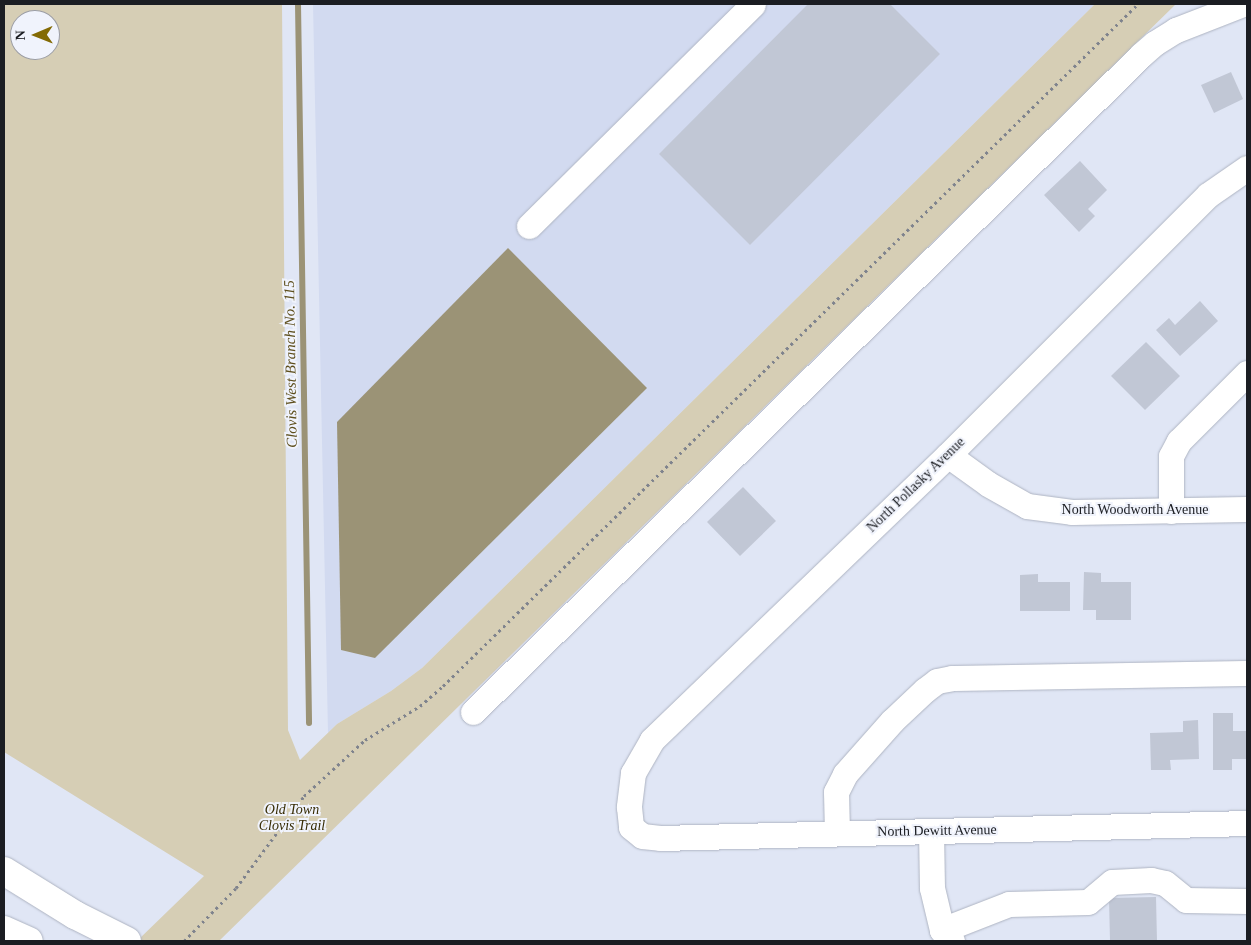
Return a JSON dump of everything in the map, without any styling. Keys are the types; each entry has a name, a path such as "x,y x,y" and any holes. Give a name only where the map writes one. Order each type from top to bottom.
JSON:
{"highway":[{"path":"4,871 75,915 127,941"},
{"path":"4,930 29,941"}],"street":[{"path":"529,226 753,4"},
{"path":"473,712 1141,55 1155,43 1176,30 1243,4"},
{"name":"North Pollasky Avenue","path":"631,827 629,807 633,773 652,740 948,455 1208,194 1247,168"},
{"path":"1171,511 1171,456 1179,441 1247,374"},
{"name":"North Woodworth Avenue","path":"948,455 988,484 1027,506 1072,512 1247,510"},
{"path":"837,833 836,792 844,774 892,721 937,681 952,678 1247,673"},
{"name":"North Dewitt Avenue","path":"631,827 642,836 660,838 1247,823"},
{"path":"932,831 932,888 947,936 1009,904 1088,902 1112,882 1151,880 1165,883 1186,900 1247,901"}],"path":[{"path":"184,941 236,888 304,796 365,740 420,706 443,686 1138,4"}],"shaded area":[{"path":"313,4 1095,4 422,668 391,691 337,724 328,733"},
{"path":"508,248 647,388 375,658 341,650 337,422"}],"green space":[{"name":"Old Town Clovis Trail","path":"4,4 282,4 288,730 300,760 337,724 391,691 422,668 1095,4 1176,4 219,941 137,941 204,876 4,752"}],"building":[{"path":"808,4 890,4 940,54 750,245 659,154"},
{"path":"1231,72 1243,99 1214,113 1201,85"},
{"path":"1080,161 1107,190 1088,209 1095,216 1079,232 1044,195"},
{"path":"1200,301 1218,321 1180,356 1156,330 1169,318 1175,325"},
{"path":"1146,342 1180,376 1145,410 1111,376"},
{"path":"743,487 776,521 740,556 707,522"},
{"path":"1084,572 1101,573 1101,582 1131,582 1131,620 1096,620 1096,610 1083,610"},
{"path":"1038,574 1038,582 1070,582 1070,611 1020,611 1020,575"},
{"path":"1213,713 1233,713 1233,731 1247,731 1247,759 1232,759 1232,770 1213,770"},
{"path":"1198,720 1199,759 1170,760 1171,770 1151,770 1150,733 1183,732 1183,721"},
{"path":"1156,897 1157,941 1110,941 1109,898"}],"waterway":[{"name":"Clovis West Branch No. 115","path":"298,4 309,723"}]}
